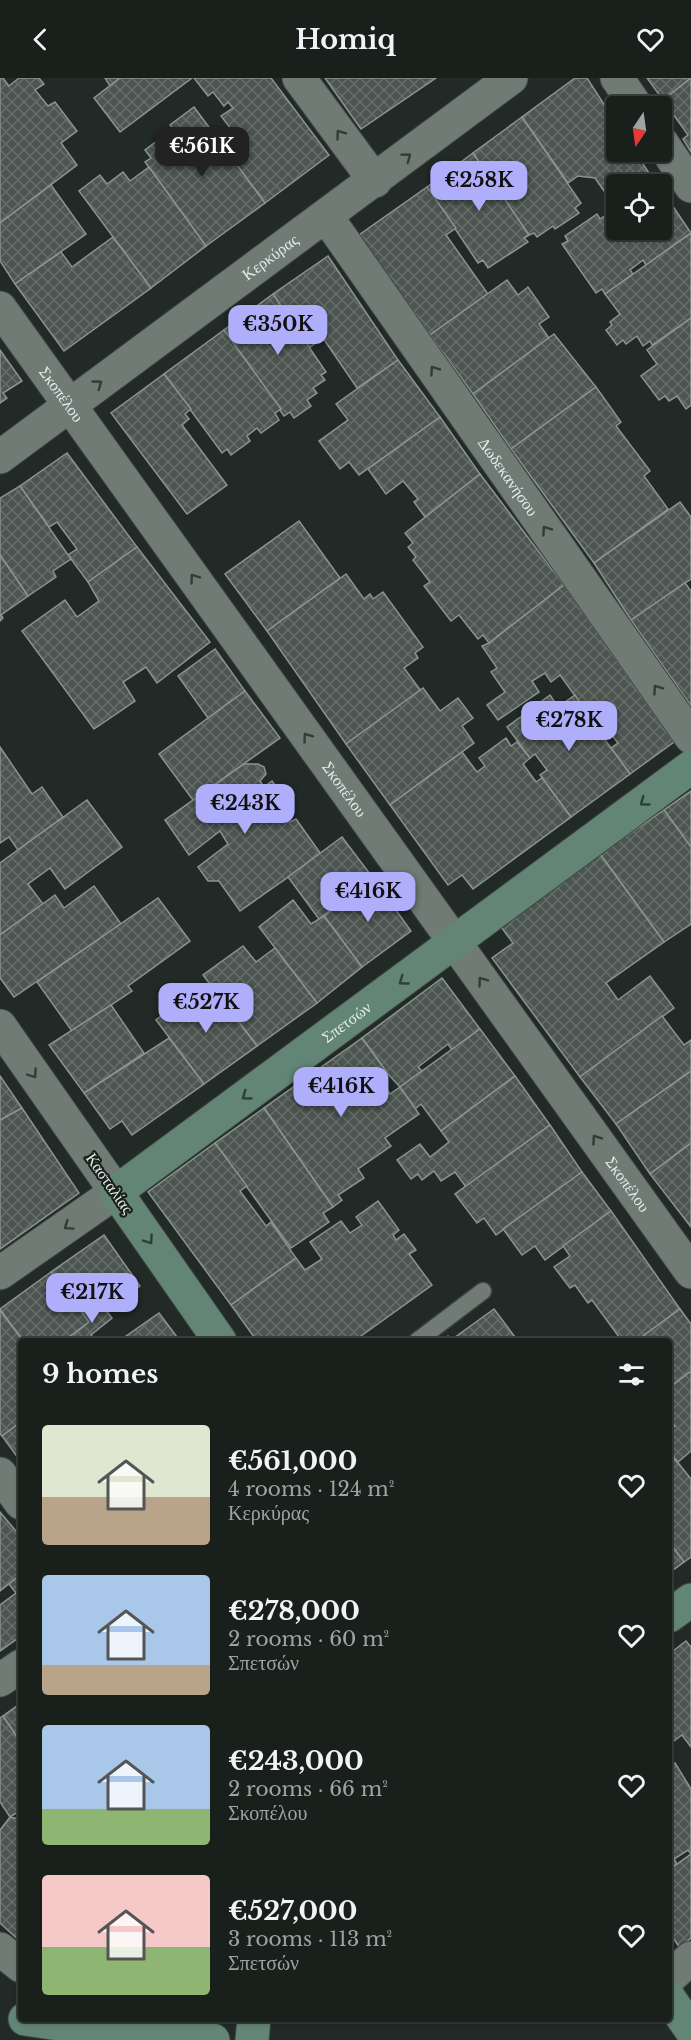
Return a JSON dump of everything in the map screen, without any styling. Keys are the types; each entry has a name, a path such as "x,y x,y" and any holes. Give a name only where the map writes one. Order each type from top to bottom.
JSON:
{"street":[{"path":"299,78 375,181"},
{"name":"Κερκύρας","path":"0,457 511,78"},
{"path":"616,78 629,96"},
{"path":"672,158 691,186"},
{"name":"Δωδεκανήσου","path":"326,216 691,737"},
{"name":"Σκοπέλου","path":"0,308 691,1272"},
{"name":"Σπετσών","path":"0,1273 116,1192 691,767"},
{"name":"Κασταλίας","path":"0,1026 218,1338"},
{"path":"0,1474 18,1499"},
{"path":"672,1614 691,1600"},
{"path":"0,1680 18,1668"},
{"path":"0,1949 18,1964"},
{"path":"672,1975 691,1958"},
{"path":"672,2002 691,2030"},
{"path":"0,2015 18,2018"},
{"path":"74,2022 108,2024 213,2040"},
{"path":"252,2040 254,2022"}],"lane":[{"path":"421,1338 483,1291"}],"building":[{"path":"0,78 3,78 9,86 19,78 39,78 44,84 35,90 48,106 55,102 77,131 61,143 77,165 0,223"},
{"path":"105,78 120,78 110,86"},
{"path":"120,78 192,78 120,132 94,98"},
{"path":"194,78 271,78 329,155 265,203 231,157 245,147 221,116 233,108 228,102 224,106 213,92 208,96"},
{"path":"325,78 436,78 361,129"},
{"path":"575,78 587,78 606,107 606,162 642,162 650,174 606,174 606,190 604,191 595,178 578,176 568,183 522,117"},
{"path":"647,78 691,78 668,96 660,96"},
{"path":"691,78 691,152 683,139 688,135 672,113 672,96 668,96"},
{"path":"194,107 265,203 206,246 145,162 151,158 145,150 173,129 170,125"},
{"path":"522,117 581,203 575,208 579,213 555,229 553,226 537,237 534,233 529,235 473,153"},
{"path":"473,153 529,235 524,238 528,242 488,268 483,260 478,263 427,187"},
{"path":"149,167 206,246 151,288 79,191 100,175 107,184 123,172 130,181"},
{"path":"51,185 86,234 15,284 0,261 0,223"},
{"path":"427,187 456,228 446,235 488,294 430,335 359,235"},
{"path":"672,205 691,233 646,265 643,260 630,270 633,274 605,294 602,289 596,293 562,244 568,241 565,236 597,214 600,219 606,215 606,240 672,240"},
{"path":"691,233 691,318 652,345 650,341 643,346 637,336 626,344 623,340 617,345 606,330 612,325 610,322 620,314 605,294"},
{"path":"113,237 151,288 64,351 15,284 61,252 72,267"},
{"path":"328,256 398,360 357,388 323,338 309,348 273,294"},
{"path":"507,280 518,295 528,287 549,317 539,324 549,338 473,394 430,335"},
{"path":"273,294 326,372 321,375 325,380 313,388 317,393 307,400 311,406 294,418 290,412 284,416 224,330"},
{"path":"691,318 691,405 686,409 677,396 669,401 665,396 659,400 641,376 657,364 647,350"},
{"path":"224,330 281,409 275,413 279,420 261,433 257,428 247,436 250,441 231,455 227,449 222,453 164,374"},
{"path":"554,334 596,387 511,449 473,394"},
{"path":"0,350 22,381 3,393 7,398 0,403"},
{"path":"398,360 440,417 359,475 349,462 340,469 319,441 348,420 336,404"},
{"path":"164,374 191,409 185,414 189,419 182,425 227,485 187,514 111,413"},
{"path":"596,387 621,422 616,426 650,471 644,476 668,509 594,563 511,449"},
{"path":"440,417 480,474 425,517 414,502 418,499 403,481 386,494 368,469"},
{"path":"67,453 137,547 88,582 68,555 77,549 57,522 49,527 20,486"},
{"path":"480,474 564,585 489,643 483,635 478,639 459,615 451,621 424,586 430,582 413,560 416,557 408,547 413,543 405,533"},
{"path":"20,486 71,559 53,571 56,577 28,596 0,555 0,498"},
{"path":"680,502 691,517 691,579 631,620 594,563"},
{"path":"299,521 340,578 267,631 225,574"},
{"path":"137,547 210,642 157,683 146,667 123,682 135,701 94,729 22,631 65,600 77,617 99,601 88,582"},
{"path":"0,555 28,596 1,615 3,618 0,621"},
{"path":"346,574 364,599 370,594 373,599 383,592 423,647 415,653 418,658 404,668 421,691 346,744 267,631"},
{"path":"685,583 691,591 691,706 631,620"},
{"path":"564,585 674,742 630,774 611,748 618,743 607,729 602,733 560,675 551,682 545,673 532,681 539,692 498,720 487,705 505,692 491,672 497,668 482,646"},
{"path":"215,649 245,691 208,718 178,676"},
{"path":"423,688 440,711 458,698 473,718 462,726 474,743 390,805 346,744"},
{"path":"245,691 280,738 193,800 159,754"},
{"path":"550,695 558,707 575,695 595,725 589,729 598,740 603,737 630,774 571,817 540,775 547,770 535,754 530,758 507,727"},
{"path":"506,738 511,746 517,742 530,758 523,764 536,782 542,778 571,817 473,889 462,875 448,885 390,805 462,752 477,772 485,766 479,758"},
{"path":"0,747 32,794 42,787 63,817 18,850 9,837 0,843"},
{"path":"244,764 258,764 264,767 266,774 260,781 264,787 272,781 291,807 284,813 290,822 296,819 321,854 240,911 219,881 208,881 198,867 228,844 220,831 189,855 165,820"},
{"path":"691,791 691,847 664,810"},
{"path":"87,800 122,847 65,889 50,868 28,884 43,904 0,935 0,863"},
{"path":"664,810 691,847 691,924 664,942 600,854"},
{"path":"342,837 373,878 319,919 288,877"},
{"path":"600,854 664,942 606,983 618,1000 650,976 674,1008 580,1077 492,958 513,943 501,927"},
{"path":"373,878 411,931 362,967 324,916"},
{"path":"94,886 121,924 14,997 0,978 0,935 55,895 64,908"},
{"path":"158,898 190,941 128,986 132,991 72,1031 37,982"},
{"path":"293,900 311,924 324,916 362,967 317,1003 259,927"},
{"path":"243,946 256,962 275,948 317,1003 257,1046 231,1011 248,999 243,992 226,1005 203,975"},
{"path":"442,978 480,1029 452,1050 448,1044 418,1067 422,1071 400,1087 362,1038"},
{"path":"203,984 221,1008 226,1005 257,1046 204,1084 156,1020"},
{"path":"111,1005 144,1053 84,1093 49,1045"},
{"path":"662,1016 684,1045 691,1040 691,1071 616,1124 580,1077"},
{"path":"480,1029 515,1076 441,1131 421,1104 415,1109 400,1087"},
{"path":"169,1038 204,1084 132,1135 122,1121 110,1129 84,1093"},
{"path":"362,1038 388,1074 380,1079 390,1094 400,1087 419,1114 385,1138 391,1146 358,1169 364,1178 338,1195 342,1200 333,1207 264,1108"},
{"path":"691,1071 691,1143 650,1174 616,1124"},
{"path":"0,1076 22,1108 0,1120"},
{"path":"515,1076 550,1125 466,1187 455,1172 441,1181 434,1171 422,1180 418,1174 411,1179 397,1160 420,1144 430,1157 449,1142 441,1131"},
{"path":"22,1108 79,1193 0,1249 0,1120"},
{"path":"264,1108 333,1207 323,1213 329,1222 291,1248 215,1143"},
{"path":"550,1125 582,1172 496,1235 484,1218 477,1223 455,1194"},
{"path":"215,1143 247,1186 240,1191 266,1226 271,1222 296,1258 231,1305 148,1192"},
{"path":"691,1143 691,1227 650,1174"},
{"path":"582,1172 611,1211 545,1260 535,1246 522,1255 503,1229"},
{"path":"378,1201 399,1230 393,1235 396,1240 404,1234 416,1250 409,1254 432,1285 358,1338 255,1338 231,1305 296,1258 305,1270 322,1259 310,1242 341,1221 350,1233 362,1225 356,1217"},
{"path":"611,1211 680,1309 640,1338 620,1338 592,1300 588,1303 575,1285 570,1288 554,1267 570,1256 563,1246"},
{"path":"104,1235 140,1286 106,1310 100,1302 83,1314 51,1272"},
{"path":"51,1272 89,1322 68,1338 21,1338 0,1309"},
{"path":"100,1302 112,1318 91,1335 94,1338 68,1338 89,1322 83,1314"},
{"path":"494,1309 516,1338 454,1338"},
{"path":"680,1309 691,1324 691,1371 672,1386 672,1338 640,1338"},
{"path":"0,1310 21,1338 18,1338 18,1424 2,1436 0,1434"},
{"path":"159,1313 178,1338 123,1338"},
{"path":"691,1371 691,1451 678,1462 672,1455 672,1428 675,1426 672,1422 672,1386"},
{"path":"18,1424 18,1458 2,1436"},
{"path":"675,1459 691,1479 691,1557 684,1562 672,1546 672,1462"},
{"path":"0,1512 18,1533 18,1576 0,1591"},
{"path":"672,1546 684,1562 672,1571"},
{"path":"18,1576 18,1638 0,1651 0,1605 16,1593 9,1584"},
{"path":"686,1641 691,1647 691,1747 682,1735 672,1742 672,1652"},
{"path":"18,1705 18,1738 3,1716"},
{"path":"3,1716 18,1738 18,1812 10,1817 0,1802 0,1718"},
{"path":"675,1763 691,1789 691,1854 688,1850 674,1859 677,1864 672,1868 672,1765"},
{"path":"10,1817 18,1819 18,1939 0,1923 0,1830"},
{"path":"691,1854 691,1938 680,1948 672,1936 672,1868"}]}
